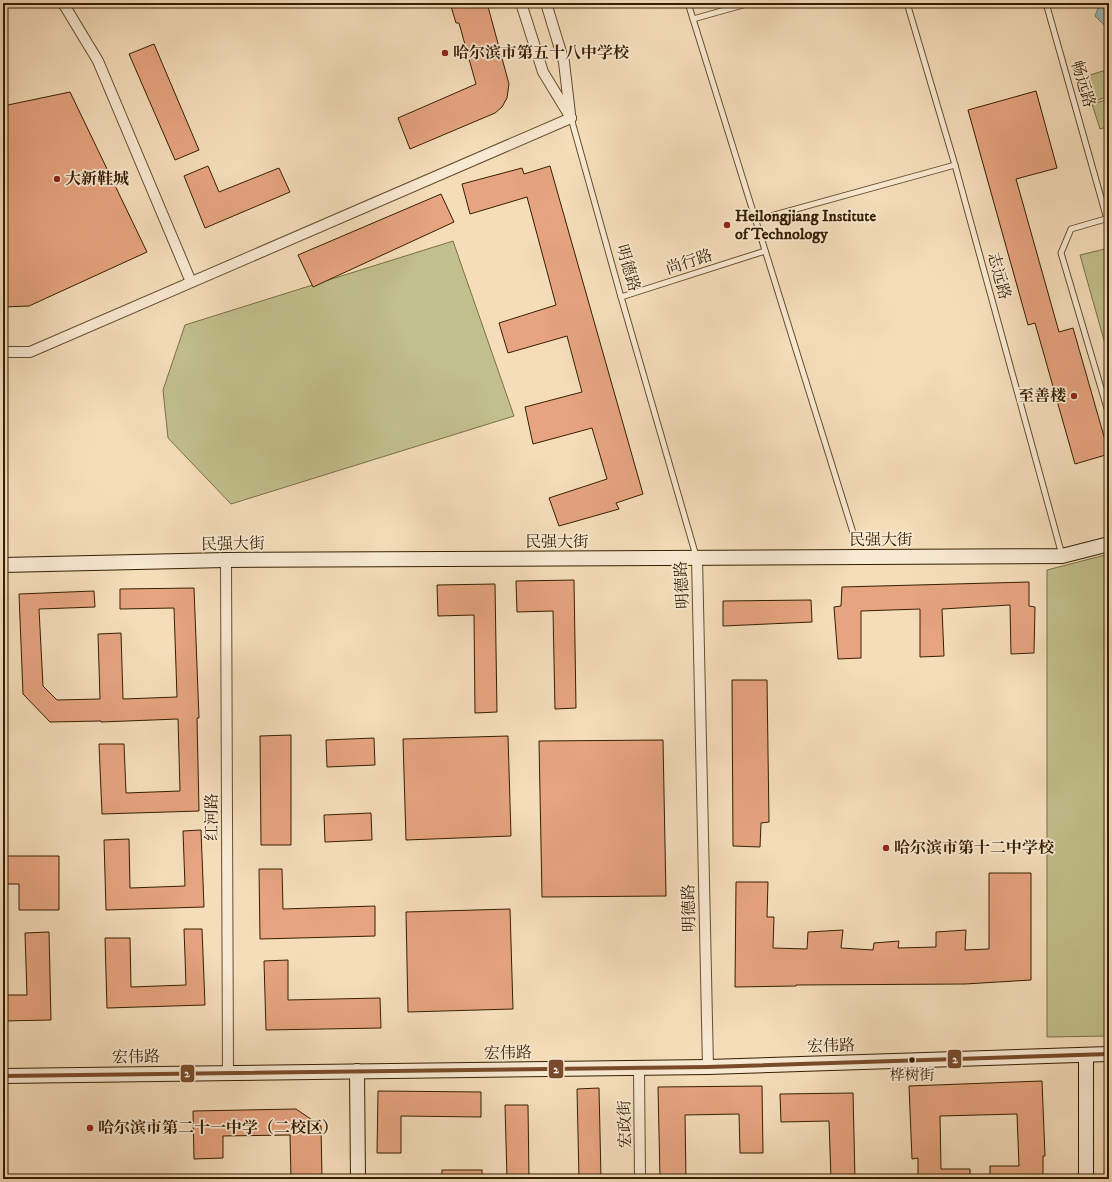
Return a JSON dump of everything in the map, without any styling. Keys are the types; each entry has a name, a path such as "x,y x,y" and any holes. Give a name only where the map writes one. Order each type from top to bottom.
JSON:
{"main road":[{"name":"民强大街","path":"3,565 226,560 1062,556 1109,544"},
{"name":"宏伟路","path":"3,1076 708,1067 1109,1054"},
{"path":"1086,1055 1086,1179"},
{"path":"357,1071 358,1179"}],"street":[{"path":"63,3 98,61 191,282"},
{"name":"明德路","path":"521,3 543,72 571,118"},
{"name":"明德路","path":"546,3 564,62 571,118"},
{"path":"3,352 30,352 571,118"},
{"name":"明德路","path":"697,558 708,1067"},
{"name":"红河路","path":"226,560 228,1073"},
{"name":"宏政街","path":"639,1068 640,1179"}],"lane":[{"path":"688,3 856,539"},
{"path":"693,19 750,3"},
{"name":"志远路","path":"907,3 955,165 1062,556"},
{"name":"畅远路","path":"1046,3 1108,218"},
{"name":"明德路","path":"571,118 621,297 697,558"},
{"path":"756,220 955,165"},
{"path":"1108,218 1071,229 1061,253 1109,415"},
{"name":"尚行路","path":"621,297 766,251"}],"shaded area":[{"path":"1109,69 1109,96 1092,102 1084,77"},
{"path":"1109,99 1109,126 1100,129 1092,104"},
{"path":"453,241 514,416 231,504 168,438 163,390 185,325"},
{"path":"1109,248 1109,358 1080,255"},
{"path":"1109,554 1109,1036 1047,1037 1047,570"}],"water":[{"path":"1100,3 1109,3 1108,29 1095,16"}],"building":[{"path":"450,3 487,3 509,84 507,98 502,107 495,113 410,149 398,118 476,84 459,23 456,23"},
{"path":"154,44 199,150 175,160 129,54"},
{"path":"1036,91 1057,168 1016,179 1059,332 1073,328 1109,454 1075,464 1035,323 1028,325 968,110"},
{"name":"大新鞋城","path":"70,92 147,252 29,306 3,307 3,106"},
{"path":"208,166 219,192 279,168 290,192 205,228 184,176"},
{"path":"550,166 643,494 616,503 619,509 559,526 549,498 607,479 592,428 533,444 525,407 582,392 567,336 508,353 499,323 556,305 527,197 470,214 462,184 522,168 524,174"},
{"path":"441,194 454,222 313,287 298,255"},
{"path":"574,580 576,708 555,709 553,611 517,612 516,581"},
{"path":"1029,582 1029,606 1035,607 1034,653 1011,654 1010,605 942,609 944,656 920,657 920,609 861,611 861,658 838,659 834,607 841,606 842,587"},
{"path":"495,584 497,712 475,713 474,615 438,616 437,585"},
{"path":"194,588 199,718 197,718 199,811 102,814 99,744 124,744 126,793 180,791 178,719 50,722 23,694 19,594 94,591 95,607 39,609 43,686 57,700 100,699 98,634 121,633 123,699 177,697 174,608 120,609 120,589"},
{"path":"811,600 812,622 723,626 723,601"},
{"path":"732,680 767,680 769,822 761,823 760,847 733,846"},
{"path":"291,735 291,845 261,845 260,736"},
{"path":"508,736 511,836 406,840 403,739"},
{"path":"374,738 375,765 327,767 326,740"},
{"path":"663,740 666,896 542,897 539,741"},
{"path":"371,813 372,840 325,842 324,815"},
{"path":"201,830 204,907 106,910 104,840 129,839 130,888 185,886 183,831"},
{"path":"3,856 59,856 59,910 19,910 19,884 3,884"},
{"path":"259,869 282,869 283,909 375,906 375,936 260,939"},
{"path":"989,873 1031,873 1031,980 965,984 796,985 735,987 736,882 768,882 767,917 774,917 773,948 807,949 808,932 843,930 841,948 873,950 874,943 899,941 898,948 936,947 936,932 966,930 965,950 989,949"},
{"path":"510,909 513,1009 408,1012 406,912"},
{"path":"184,929 202,929 205,1005 107,1008 105,938 130,938 131,987 186,985"},
{"path":"49,932 51,1020 3,1021 3,995 27,995 25,933"},
{"path":"288,960 288,1000 380,998 381,1028 266,1030 264,961"},
{"path":"1042,1081 1045,1156 1043,1156 1043,1179 990,1179 990,1166 1019,1166 1017,1114 940,1116 941,1169 970,1169 970,1179 918,1179 918,1158 912,1159 909,1086"},
{"path":"762,1086 763,1153 740,1153 739,1114 685,1115 686,1179 660,1179 658,1087"},
{"path":"599,1088 601,1179 579,1179 577,1089"},
{"path":"378,1091 481,1092 481,1117 401,1116 401,1153 377,1153"},
{"path":"853,1093 855,1179 831,1179 829,1121 781,1122 780,1094"},
{"path":"505,1105 528,1105 529,1179 507,1179"},
{"path":"296,1109 321,1126 322,1179 291,1179 290,1135 223,1136 223,1158 194,1159 193,1111"},
{"path":"442,1170 482,1170 482,1179 442,1179"}],"transit line":[{"name":"2","path":"3,1076 708,1067 1109,1054"}],"place":[{"name":"哈尔滨市第五十八中学校","path":"445,53"},
{"name":"大新鞋城","path":"57,179"},
{"name":"Heilongjiang Institute of Technology","path":"727,225"},
{"name":"至善楼","path":"1074,396"},
{"name":"哈尔滨市第十二中学校","path":"886,848"},
{"name":"桦树街","path":"912,1060"},
{"name":"哈尔滨市第二十一中学（二校区）","path":"90,1128"}]}
